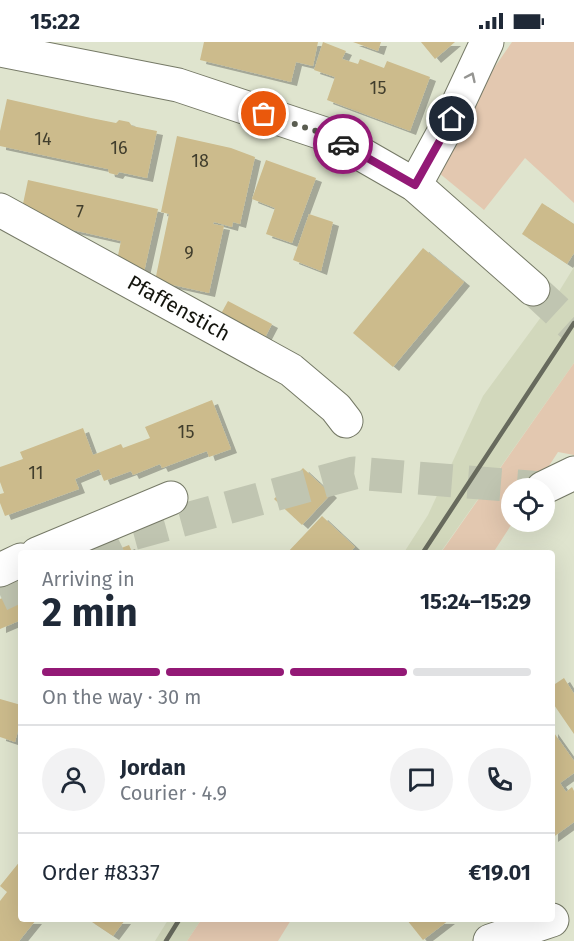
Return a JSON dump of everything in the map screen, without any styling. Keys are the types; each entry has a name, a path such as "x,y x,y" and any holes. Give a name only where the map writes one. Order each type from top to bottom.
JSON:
{"street":[{"path":"415,185 452,119 487,42"},
{"path":"0,50 178,85 328,135 415,185 533,289"},
{"name":"Pfaffenstich","path":"0,210 291,370 336,408 346,421"},
{"path":"574,473 543,488 574,492"},
{"path":"47,550 171,498"},
{"path":"0,570 18,561"},
{"path":"555,917 574,905"},
{"path":"490,941 544,922"}],"shaded area":[{"path":"512,42 574,42 574,203 525,158 484,210 439,173 469,104"},
{"path":"574,267 574,363 442,550 406,550 428,515 483,396 555,298"},
{"path":"574,363 574,455 558,452 541,478 501,478 501,532 507,532 495,550 443,550"},
{"path":"167,922 200,922 187,941 155,941"},
{"path":"200,922 290,922 278,941 187,941"}],"building":[{"path":"204,42 318,42 313,66 296,62 291,82 200,60"},
{"path":"323,42 346,51 342,59 358,64 360,59 384,68 387,61 430,77 410,131 327,100 335,77 314,70"},
{"path":"353,42 381,42 378,51"},
{"path":"421,42 455,42 435,59"},
{"path":"7,99 116,123 119,120 129,122 132,126 157,131 147,178 119,172 117,175 109,173 108,169 0,146 0,131"},
{"path":"177,136 231,148 255,157 240,224 233,222 232,227 214,222 213,224 224,226 209,293 155,281 169,214 161,212"},
{"path":"266,160 316,178 292,243 266,234 275,208 252,199"},
{"path":"28,180 158,209 144,272 116,265 121,241 20,218"},
{"path":"542,203 574,224 574,253 567,264 522,234"},
{"path":"309,214 333,222 321,271 293,260"},
{"path":"423,248 464,282 393,367 353,333"},
{"path":"228,301 272,324 261,345 217,321"},
{"path":"212,400 231,449 209,457 207,451 162,468 160,464 133,475 131,471 104,481 99,469 75,479 79,489 5,516 0,503 0,494 4,493 0,482 0,467 23,459 20,452 83,428 93,455 121,444 123,448 150,438 145,427"},
{"path":"303,468 331,494 302,525 274,499"},
{"path":"322,516 355,547 352,550 290,550"},
{"path":"129,545 131,550 116,550"},
{"path":"18,591 18,621 0,629 0,599"},
{"path":"564,678 574,694 574,734 555,706 555,684"},
{"path":"0,699 18,704 18,731 15,742 0,737"},
{"path":"555,734 574,761 574,773 560,783 566,792 572,787 574,791 574,822 555,836"},
{"path":"18,864 18,922 34,922 19,941 0,941 0,901 7,892 0,886"},
{"path":"92,922 124,922 113,936"},
{"path":"409,922 446,922 423,940"}],"tunnel":[{"path":"533,289 574,327"},
{"path":"97,550 128,535 354,473 501,485"},
{"path":"0,595 18,586"}],"railway":[{"path":"425,550 574,323"},
{"path":"166,941 178,922"}],"way so far":[{"path":"264,114 328,135 343,144"}],"route":[{"path":"343,144 415,185 452,119"}]}
